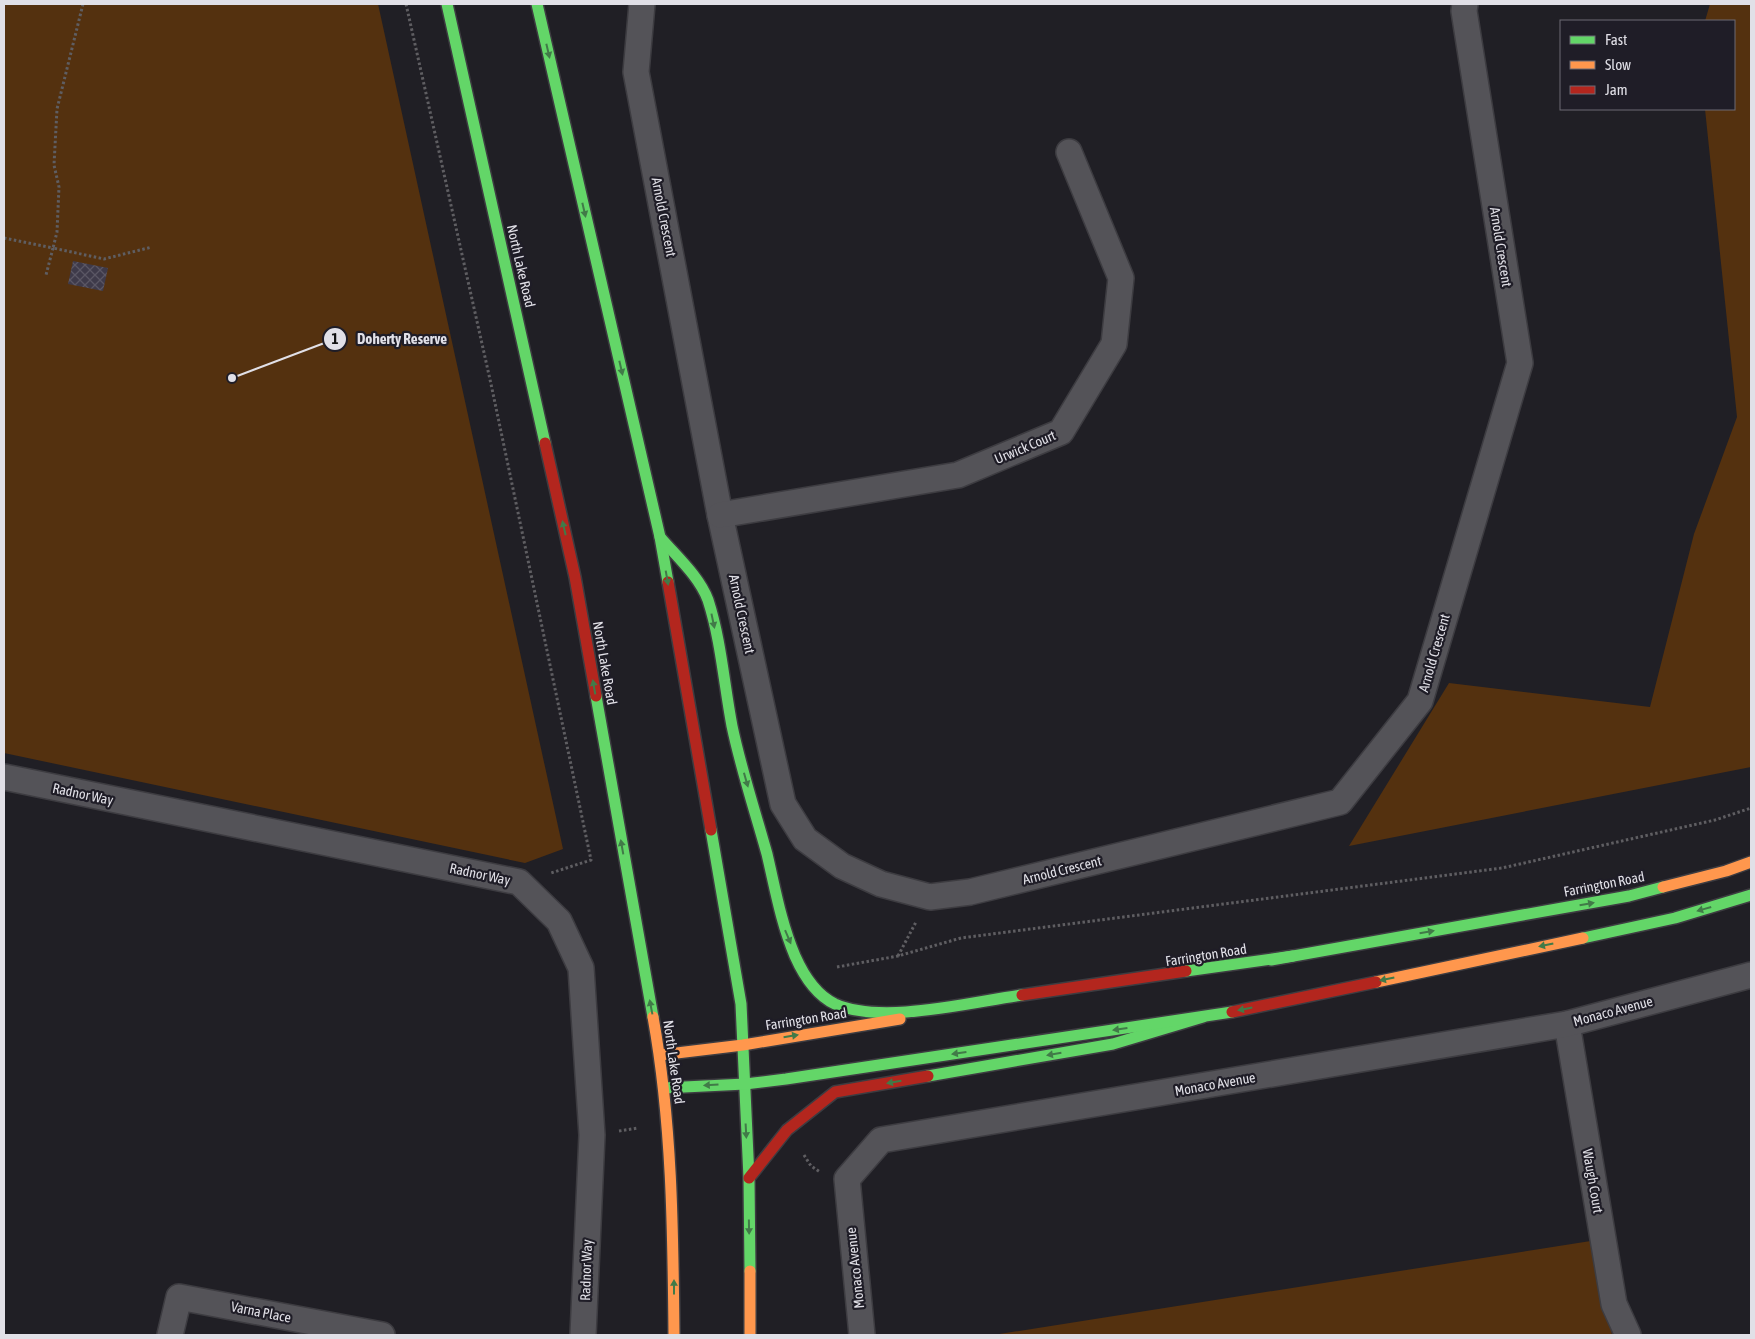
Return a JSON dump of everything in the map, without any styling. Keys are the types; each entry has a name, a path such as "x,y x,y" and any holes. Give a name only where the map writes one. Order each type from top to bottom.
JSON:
{"main road":[{"name":"North Lake Road","path":"447,4 575,577 660,1055 667,1123 674,1258 674,1335"},
{"path":"537,4 660,537 741,1004 748,1178 750,1335"},
{"path":"660,537 694,577 707,598 737,746 770,866 785,932 807,979 826,998 851,1008 886,1013 1293,956"},
{"name":"Farrington Road","path":"660,1055 743,1044 1293,956 1629,896 1726,872 1751,862"},
{"path":"664,1088 744,1084 1203,1016 1288,1001 1676,918 1751,895"},
{"path":"748,1178 777,1139 805,1112 835,1092 1113,1044 1203,1016"}],"street":[{"name":"Arnold Crescent","path":"642,4 636,72 720,514 783,804 805,839 842,866 881,884 930,897 970,892 1340,802 1420,700 1520,363 1465,4"},
{"name":"Urwick Court","path":"720,514 958,476 1061,432 1114,344 1121,278 1069,152"},
{"name":"Radnor Way","path":"4,778 519,882 559,921 581,968 592,1135 583,1335"},
{"name":"Monaco Avenue","path":"862,1335 847,1179 881,1140 1567,1024 1751,975"},
{"name":"Waugh Court","path":"1567,1024 1614,1304 1628,1335"},
{"name":"Varna Place","path":"170,1335 179,1297 382,1335"}],"path":[{"path":"46,275 57,232 59,188 54,165 57,109 83,4"},
{"path":"406,4 491,384 591,860 519,882"},
{"path":"4,238 104,259 152,247"},
{"path":"807,979 833,968 898,956 961,938 1502,868 1715,820 1751,808"},
{"path":"898,956 930,897"},
{"path":"592,1135 667,1123"}],"shaded area":[{"path":"4,4 378,4 563,849 525,863 4,753"},
{"path":"1710,4 1751,4 1751,767 1349,846 1449,683 1650,707 1694,534 1737,417 1705,110 1735,110 1735,20 1705,20"},
{"path":"1597,1240 1612,1335 993,1335"}],"building":[{"path":"73,261 108,268 103,291 68,284"}],"traffic: fast":[{"path":"447,4 545,443"},
{"path":"537,4 660,537 668,582"},
{"path":"660,537 687,567 699,583 708,600 719,646 736,742 767,854 782,918 795,956 816,990 835,1004 854,1010 877,1012 927,1010 1022,995"},
{"path":"596,696 653,1017"},
{"path":"711,830 741,1004 749,1178 750,1271"},
{"path":"1271,960 1629,896 1663,887"},
{"path":"1583,938 1675,918 1751,895"},
{"path":"1186,971 1293,956"},
{"path":"664,1088 745,1084 786,1079 1232,1012"},
{"path":"928,1076 1113,1044 1203,1017"}],"traffic: slow":[{"path":"1663,887 1726,871 1751,862"},
{"path":"1376,982 1583,938"},
{"path":"653,1017 668,1136 672,1215 674,1335"},
{"path":"660,1055 743,1045 900,1019"},
{"path":"750,1271 750,1335"}],"traffic: jam":[{"path":"545,443 575,577 596,696"},
{"path":"668,582 711,830"},
{"path":"1022,995 1186,971"},
{"path":"1232,1012 1376,982"},
{"path":"749,1178 787,1130 835,1092 928,1076"}],"place":[{"name":"Doherty Reserve","path":"232,378"}]}
